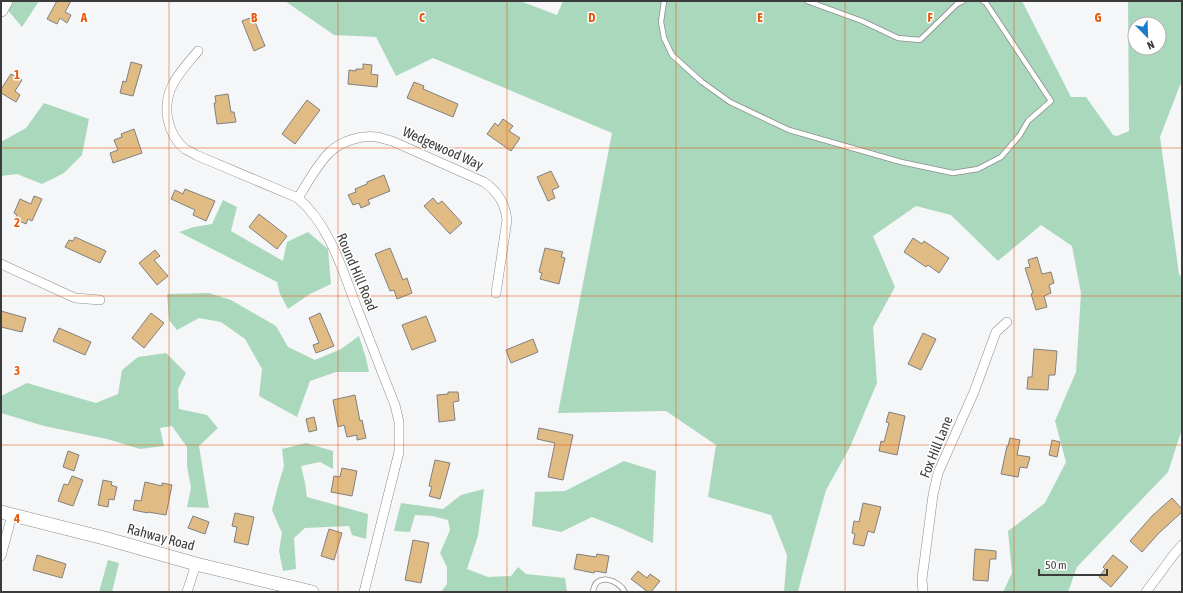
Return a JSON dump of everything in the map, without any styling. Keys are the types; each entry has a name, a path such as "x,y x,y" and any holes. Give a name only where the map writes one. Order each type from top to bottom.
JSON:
{"street":[{"path":"1,10 6,1"},
{"name":"Round Hill Road","path":"198,51 171,86 166,111 172,132 185,149 298,198 308,207 316,217 334,250 395,405 399,422 399,452 364,592"},
{"name":"Wedgewood Way","path":"298,198 330,151 353,139 366,137 377,137 392,141 484,182 492,187 501,198 506,211 507,220 496,293"},
{"path":"1,264 75,298 100,300"},
{"name":"Fox Hill Lane","path":"922,592 922,579 932,495 938,473 974,392 996,332 1007,322"},
{"path":"1,556 7,514"},
{"name":"Rahway Road","path":"7,514 104,538 196,564 312,592"},
{"path":"1146,592 1175,552 1182,545"},
{"path":"187,592 196,564"}],"lane":[{"path":"664,1 661,22 664,38 672,55 702,82 730,102 789,130 901,162 953,173 978,169 1001,157 1020,135 1028,121 1051,101 985,2"},
{"path":"807,1 862,21 898,38 920,40 957,4 963,1"},
{"path":"951,1 957,4"},
{"path":"593,592 594,586 598,581 608,579 620,585 625,592"}],"green space":[{"path":"10,1 39,1 22,27 6,8"},
{"path":"285,1 520,1 557,15 563,1 1022,1 1071,97 1086,97 1113,135 1117,136 1129,131 1128,56 1167,56 1167,16 1128,16 1128,1 1182,1 1182,80 1160,137 1179,274 1182,278 1182,429 1168,472 1077,567 1068,592 1003,592 1012,573 1008,531 1045,503 1066,462 1055,421 1076,372 1081,293 1072,246 1041,225 998,261 951,215 916,206 873,236 895,287 873,327 877,383 850,447 826,490 798,592 784,592 787,555 771,515 708,497 716,445 666,411 558,413 612,133 433,58 396,76 376,37 334,35"},
{"path":"44,103 89,119 82,155 64,173 42,184 17,174 1,176 1,142 26,128"},
{"path":"223,200 237,207 231,231 283,261 287,242 308,232 328,249 331,284 310,294 288,309 280,294 277,282 179,232 194,227 212,224"},
{"path":"209,293 231,300 276,326 288,347 315,360 341,349 359,336 369,372 336,372 310,381 297,417 259,396 262,369 245,339 221,322 199,318 177,330 169,320 167,294"},
{"path":"166,353 186,373 178,389 179,409 207,415 218,428 199,446 209,508 187,507 191,488 187,466 187,447 172,426 160,428 164,446 140,449 107,439 44,426 1,413 1,396 27,383 96,403 118,394 122,370 138,357"},
{"path":"306,443 333,451 333,469 320,462 301,466 307,497 368,514 366,539 352,535 349,526 305,528 294,538 296,569 283,571 279,551 282,533 272,510 284,466 282,449"},
{"path":"624,461 656,471 653,543 592,517 561,532 532,526 535,492 565,491"},
{"path":"484,489 478,536 467,569 488,577 511,576 518,567 526,574 565,578 567,592 441,592 447,584 447,567 440,553 450,530 448,520 432,516 415,515 410,532 394,531 401,503 443,509 461,495"},
{"path":"108,560 119,563 112,592 99,592"}],"building":[{"path":"57,1 71,1 65,12 71,15 67,23 60,18 57,24 47,19"},
{"path":"253,17 265,46 254,51 242,21"},
{"path":"131,62 142,65 133,96 120,93 123,81 126,82"},
{"path":"363,64 372,65 371,74 378,75 377,87 348,84 349,70 356,71 356,69 363,69"},
{"path":"11,74 22,80 15,91 20,95 16,102 1,93 1,89"},
{"path":"414,82 424,86 423,89 458,104 453,117 407,98"},
{"path":"228,94 231,112 234,112 236,122 217,124 214,103 216,103 215,96"},
{"path":"307,100 320,110 295,144 282,134"},
{"path":"503,119 513,126 509,131 520,138 511,151 487,134 495,123 498,126"},
{"path":"134,129 142,153 113,163 110,153 118,150 114,140 122,137 121,134"},
{"path":"551,171 559,187 552,190 555,198 548,201 537,177"},
{"path":"384,175 390,191 368,200 370,204 361,208 359,203 353,205 348,195 356,192 355,189 367,184 367,182"},
{"path":"185,189 215,201 206,221 193,215 195,210 171,199 175,190 183,194"},
{"path":"34,196 42,199 32,221 28,219 26,224 15,219 17,215 14,213 20,199 31,204"},
{"path":"433,198 438,204 442,201 462,223 450,234 424,206"},
{"path":"259,214 287,236 277,249 249,227"},
{"path":"75,237 106,251 100,263 65,247 69,240 73,241"},
{"path":"913,238 922,244 924,241 949,258 939,273 928,265 926,267 904,252"},
{"path":"390,248 403,280 407,278 412,293 397,299 394,290 390,291 375,254"},
{"path":"545,248 563,252 561,257 565,258 559,284 540,279 542,273 539,272"},
{"path":"155,250 160,256 154,260 168,276 157,285 139,263"},
{"path":"1037,257 1042,274 1051,272 1054,283 1049,285 1051,293 1044,296 1047,307 1036,310 1031,294 1033,293 1025,268 1030,267 1028,260"},
{"path":"1,311 26,318 22,332 1,327"},
{"path":"151,313 164,323 144,348 132,338"},
{"path":"320,313 334,346 316,353 313,345 319,343 309,318"},
{"path":"426,316 436,341 412,350 402,325"},
{"path":"59,328 91,342 85,355 53,341"},
{"path":"923,333 936,339 921,370 908,364"},
{"path":"533,339 538,352 511,363 506,350"},
{"path":"1034,349 1057,351 1055,375 1049,375 1048,390 1027,389 1028,377 1032,377"},
{"path":"448,392 458,392 459,401 453,402 455,420 439,422 437,395 448,394"},
{"path":"355,395 360,421 362,420 366,438 357,440 357,435 347,437 344,425 338,427 333,400"},
{"path":"889,412 905,416 897,455 879,451 881,441 884,442 889,423 886,422"},
{"path":"314,417 317,430 309,432 306,419"},
{"path":"539,428 573,435 563,480 548,477 555,443 537,439"},
{"path":"1010,438 1020,440 1017,455 1030,457 1027,468 1020,467 1018,477 1001,474"},
{"path":"1052,440 1060,442 1057,457 1049,455"},
{"path":"68,451 79,455 74,471 63,467"},
{"path":"435,460 450,463 440,499 429,496 432,487 429,486"},
{"path":"342,468 357,471 352,496 331,492 334,476 340,477"},
{"path":"72,476 83,480 73,506 58,501 64,484 68,485"},
{"path":"103,480 112,482 111,485 117,487 114,500 109,499 108,507 98,505"},
{"path":"145,482 162,486 162,483 172,485 166,515 133,510 135,500 141,501"},
{"path":"1172,498 1182,509 1182,512 1159,533 1142,552 1130,541 1152,516"},
{"path":"863,503 881,507 874,533 868,531 864,546 853,544 855,534 852,533 854,521 859,522"},
{"path":"235,513 254,517 248,545 234,542 237,527 232,526"},
{"path":"193,516 209,522 205,534 188,528"},
{"path":"329,529 342,533 334,560 321,556"},
{"path":"413,540 429,543 421,583 405,580"},
{"path":"975,549 996,551 996,559 990,559 988,581 973,580"},
{"path":"577,554 596,557 597,554 609,556 606,573 595,571 594,573 574,569"},
{"path":"37,555 66,564 62,578 33,570"},
{"path":"1113,555 1128,567 1111,587 1099,577 1105,569 1103,567"},
{"path":"638,571 647,578 650,574 660,581 651,592 648,592 631,579"}]}
